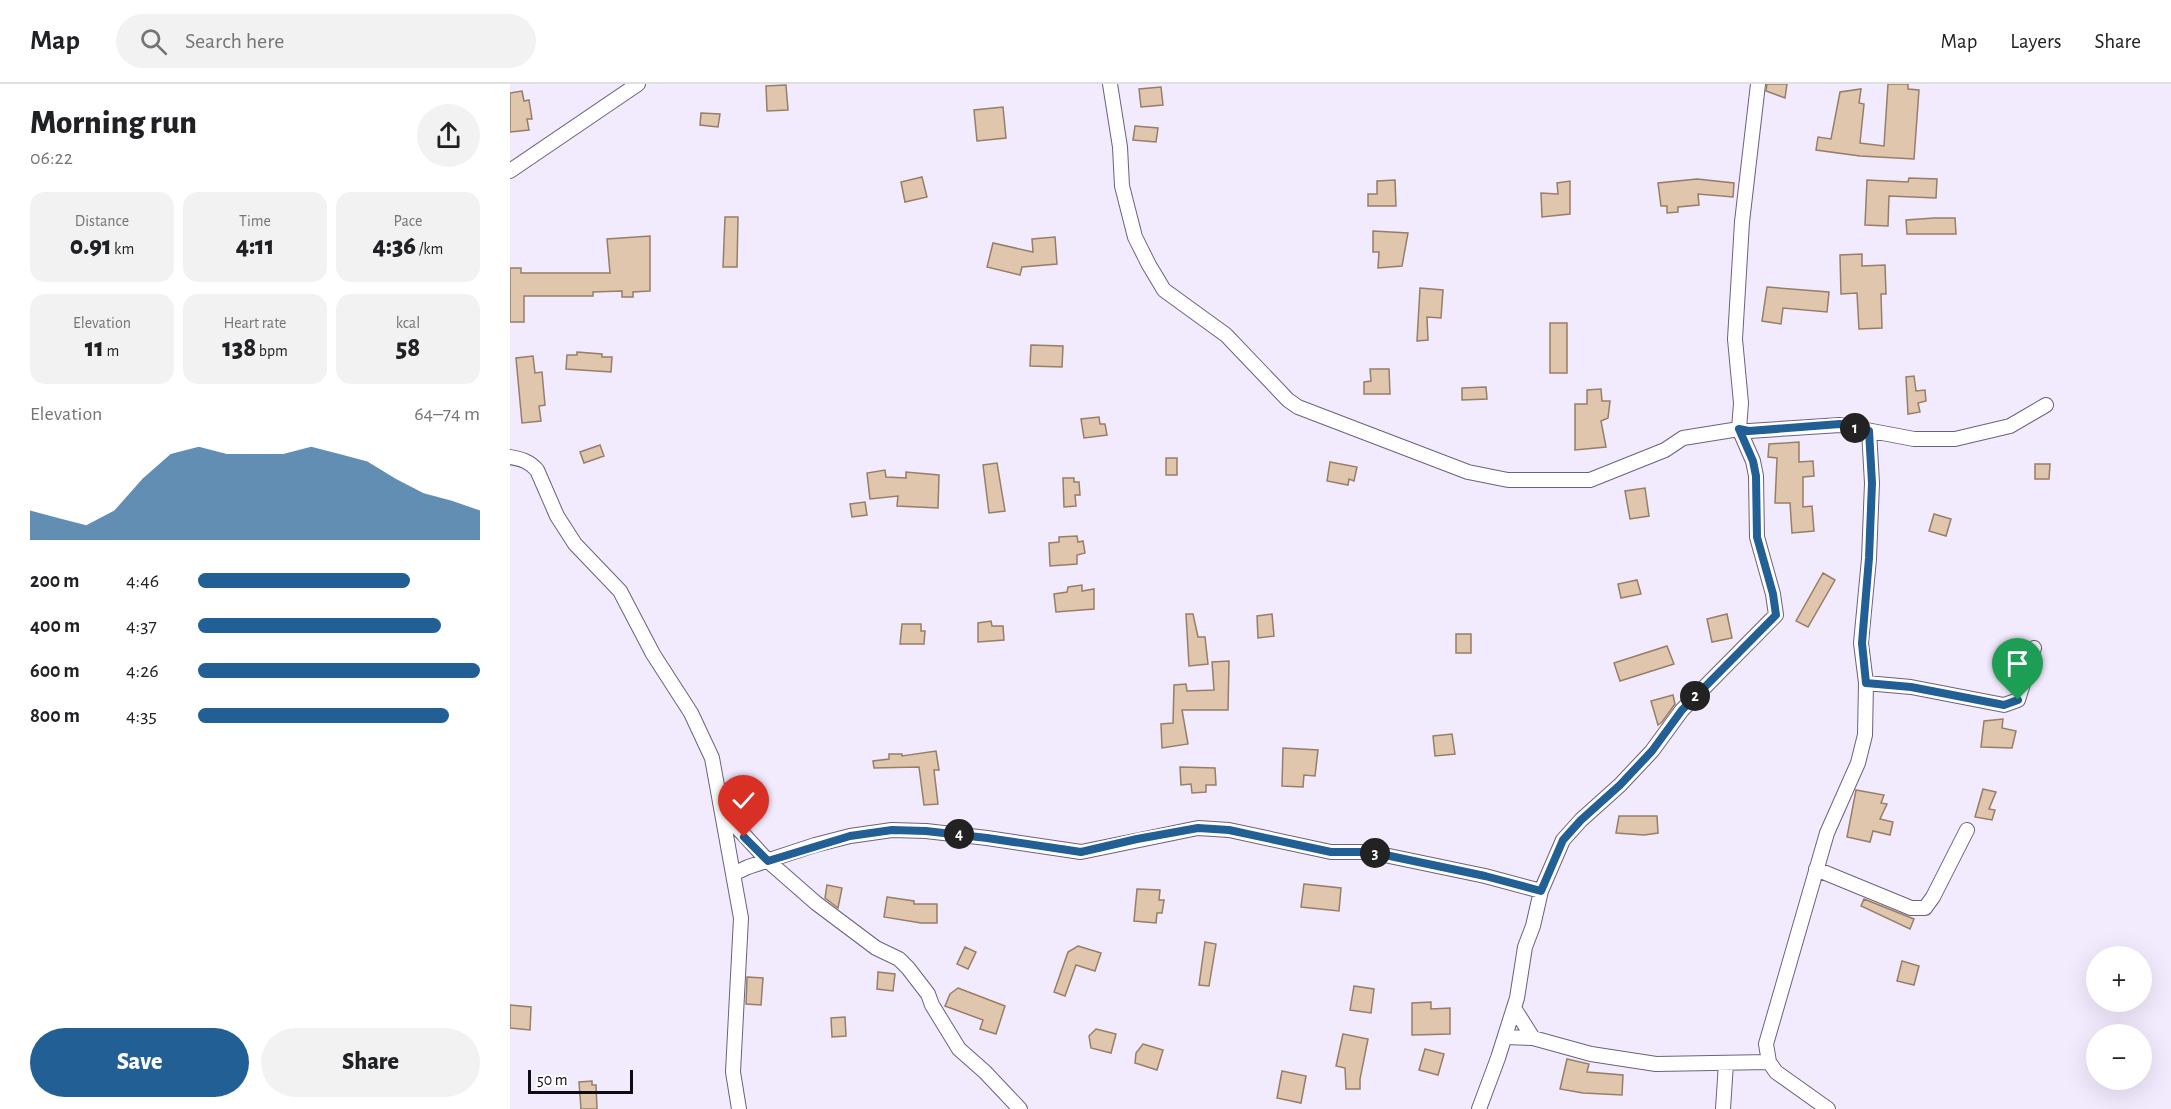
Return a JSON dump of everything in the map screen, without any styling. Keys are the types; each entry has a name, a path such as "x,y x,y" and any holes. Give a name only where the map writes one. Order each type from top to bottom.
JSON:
{"street":[{"path":"510,170 638,84"},
{"path":"1110,84 1120,147 1122,186 1136,237 1164,290 1226,335 1298,408 1468,472 1508,480 1590,480 1665,450 1683,438 1739,429 1749,431 1840,424 1914,439 1955,439 2010,426 2046,405"},
{"path":"1479,1109 1514,1008 1525,947 1533,926 1541,891 1563,840 1581,820 1620,785 1652,751 1682,710 1776,615 1773,594 1757,537 1756,476 1753,461 1739,429 1741,403 1735,339 1742,222 1758,84"},
{"path":"1828,1109 1776,1072 1769,1062 1766,1044 1827,833 1858,763 1865,735 1866,683 1862,643 1872,483 1869,431"},
{"path":"510,457 524,460 537,470 557,516 575,544 620,591 653,654 691,713 712,758 741,918 733,1072 739,1109"},
{"path":"1866,683 1911,687 2004,705 2018,700 2034,648"},
{"path":"721,810 768,861 816,903 876,948 899,959 928,994 959,1049 985,1072 1020,1109"},
{"path":"733,874 850,836 892,830 926,831 987,838 1081,852 1198,828 1229,830 1331,852 1371,852 1485,876 1541,891"},
{"path":"1816,869 1911,908 1925,908 1933,897 1967,830"},
{"path":"1514,1008 1533,1038"},
{"path":"1505,1037 1533,1038 1591,1054 1656,1064 1769,1062"},
{"path":"1723,1109 1726,1063"}],"building":[{"path":"1767,84 1787,84 1785,98 1766,91"},
{"path":"1888,84 1908,84 1908,89 1919,90 1914,159 1860,156 1816,150 1818,137 1831,139 1840,92 1861,89 1859,103 1864,104 1860,143 1884,146"},
{"path":"786,85 788,110 767,111 766,86"},
{"path":"1161,87 1163,105 1141,107 1139,89"},
{"path":"522,91 524,101 529,100 532,119 527,119 529,130 510,132 510,93"},
{"path":"1003,107 1006,138 977,141 974,110"},
{"path":"701,113 720,114 718,127 700,125"},
{"path":"1135,126 1158,128 1156,142 1133,140"},
{"path":"922,177 927,197 905,202 901,182"},
{"path":"1909,178 1937,179 1936,198 1889,196 1888,226 1865,225 1867,180 1908,182"},
{"path":"1697,179 1734,183 1733,197 1698,194 1699,205 1678,207 1678,212 1667,213 1667,206 1661,206 1658,183"},
{"path":"1395,180 1396,206 1368,206 1368,194 1377,194 1377,181"},
{"path":"1570,181 1570,214 1542,217 1541,193 1558,194 1557,183"},
{"path":"725,217 738,217 737,267 723,267"},
{"path":"1955,218 1956,234 1907,234 1906,220"},
{"path":"1373,231 1408,233 1402,266 1378,268 1379,252 1373,252"},
{"path":"650,236 650,291 633,292 633,297 622,297 622,291 593,292 593,296 524,296 524,322 510,322 510,268 521,268 521,273 610,273 607,239"},
{"path":"1055,237 1057,264 1022,267 1020,275 987,267 993,243 1033,252 1032,239"},
{"path":"1862,254 1862,266 1885,265 1886,294 1881,294 1882,328 1859,329 1857,293 1841,294 1840,255"},
{"path":"1767,287 1829,292 1827,312 1783,308 1781,324 1762,321"},
{"path":"1420,288 1443,290 1441,318 1427,317 1428,340 1417,341"},
{"path":"1550,323 1567,323 1567,373 1550,373"},
{"path":"1031,345 1063,346 1062,367 1030,366"},
{"path":"577,352 612,357 611,372 566,369 567,355 577,355"},
{"path":"533,356 535,373 542,372 545,405 539,406 541,421 522,423 516,358"},
{"path":"1370,369 1389,369 1390,394 1364,394 1364,382 1371,381"},
{"path":"1914,376 1916,391 1925,390 1926,401 1918,403 1920,412 1908,414 1906,377"},
{"path":"1486,387 1487,399 1462,400 1462,388"},
{"path":"1601,389 1602,401 1610,401 1608,418 1601,421 1606,447 1575,450 1575,404 1587,404 1587,390"},
{"path":"1099,417 1100,424 1105,424 1107,435 1084,438 1081,419"},
{"path":"1799,442 1799,462 1813,461 1814,476 1803,477 1803,507 1812,506 1814,531 1792,533 1790,503 1775,503 1777,458 1768,457 1769,444"},
{"path":"600,445 604,456 584,463 580,452"},
{"path":"1166,458 1177,458 1177,475 1166,475"},
{"path":"1330,462 1357,467 1354,481 1349,479 1348,485 1327,481"},
{"path":"997,463 1005,511 989,513 983,465"},
{"path":"2035,464 2050,464 2049,479 2035,479"},
{"path":"885,470 886,477 906,478 906,472 939,475 938,508 897,506 898,496 870,499 867,473"},
{"path":"1063,478 1074,478 1074,482 1079,482 1080,495 1075,495 1076,506 1064,507"},
{"path":"1645,488 1649,516 1630,519 1625,491"},
{"path":"865,502 867,515 852,517 850,504"},
{"path":"1934,514 1951,519 1946,536 1929,531"},
{"path":"1077,536 1078,542 1083,541 1085,553 1077,555 1077,564 1050,566 1049,543 1059,542 1059,537"},
{"path":"1823,573 1835,580 1808,627 1796,621"},
{"path":"1637,580 1641,594 1621,598 1618,584"},
{"path":"1082,585 1082,591 1094,589 1094,609 1056,612 1054,594 1067,592 1068,587"},
{"path":"1186,614 1193,614 1198,637 1205,637 1208,664 1189,666"},
{"path":"1272,614 1274,636 1258,638 1257,616"},
{"path":"1727,614 1732,638 1712,642 1707,619"},
{"path":"991,621 992,626 1003,626 1004,640 978,642 978,623"},
{"path":"902,624 921,624 921,631 925,631 924,644 900,644"},
{"path":"1456,634 1471,634 1471,653 1456,653"},
{"path":"1667,646 1674,664 1620,681 1614,663"},
{"path":"1229,661 1228,710 1182,710 1188,744 1162,748 1161,724 1173,723 1174,685 1186,684 1187,691 1214,690 1212,662"},
{"path":"1673,695 1675,704 1658,725 1651,701"},
{"path":"2003,719 2002,728 2016,731 2012,748 1981,747 1984,721"},
{"path":"1452,734 1455,754 1435,756 1433,736"},
{"path":"1283,748 1318,750 1315,776 1304,775 1303,787 1282,786"},
{"path":"936,751 939,770 934,770 938,804 924,805 919,767 874,768 873,761 889,759 889,754 902,754 902,756"},
{"path":"1180,767 1215,768 1216,785 1206,785 1206,792 1192,793 1191,784 1181,785"},
{"path":"1983,789 1996,792 1989,809 1995,810 1992,820 1975,817"},
{"path":"1856,790 1884,795 1881,803 1887,804 1880,819 1893,822 1890,835 1873,831 1870,842 1847,837"},
{"path":"1619,816 1657,816 1658,833 1644,835 1616,833"},
{"path":"1304,884 1341,888 1339,911 1301,907"},
{"path":"827,885 842,888 838,908 825,898"},
{"path":"1137,889 1160,890 1159,900 1164,900 1162,913 1157,913 1156,923 1134,921"},
{"path":"887,897 914,901 914,904 937,904 937,923 884,917"},
{"path":"1864,899 1914,919 1910,929 1861,906"},
{"path":"1205,942 1216,944 1209,986 1199,985"},
{"path":"1078,946 1101,953 1095,971 1076,965 1065,996 1054,992 1068,952"},
{"path":"965,947 976,952 968,969 957,964"},
{"path":"1902,961 1919,966 1914,985 1897,981"},
{"path":"878,972 895,974 893,991 877,989"},
{"path":"747,977 763,978 761,1005 746,1004"},
{"path":"1354,986 1374,989 1371,1013 1350,1010"},
{"path":"958,988 1005,1006 996,1034 980,1029 983,1020 945,1006 950,994"},
{"path":"1431,1002 1431,1009 1450,1008 1450,1034 1412,1035 1412,1003"},
{"path":"510,1005 531,1007 530,1030 510,1028"},
{"path":"845,1017 846,1036 832,1037 831,1018"},
{"path":"1096,1029 1116,1034 1111,1053 1091,1048 1089,1036"},
{"path":"1343,1034 1368,1039 1360,1089 1346,1089 1345,1068 1336,1066"},
{"path":"1143,1044 1163,1050 1157,1070 1135,1063 1136,1053"},
{"path":"1425,1049 1444,1054 1438,1075 1419,1070"},
{"path":"1567,1059 1589,1064 1587,1072 1623,1075 1622,1095 1560,1089"},
{"path":"1282,1071 1306,1076 1301,1103 1277,1098"},
{"path":"592,1081 592,1085 596,1085 597,1109 581,1109 579,1082"}],"route":[{"path":"744,837 768,861 850,836 892,830 926,831 987,838 1081,852 1198,828 1229,830 1331,852 1371,852 1485,876 1541,891 1563,840 1581,820 1620,785 1652,751 1682,710 1776,615 1773,594 1757,537 1756,476 1753,461 1739,429 1749,431 1840,424 1869,431 1872,483 1862,643 1866,683 1911,687 2004,705 2018,700"}]}
